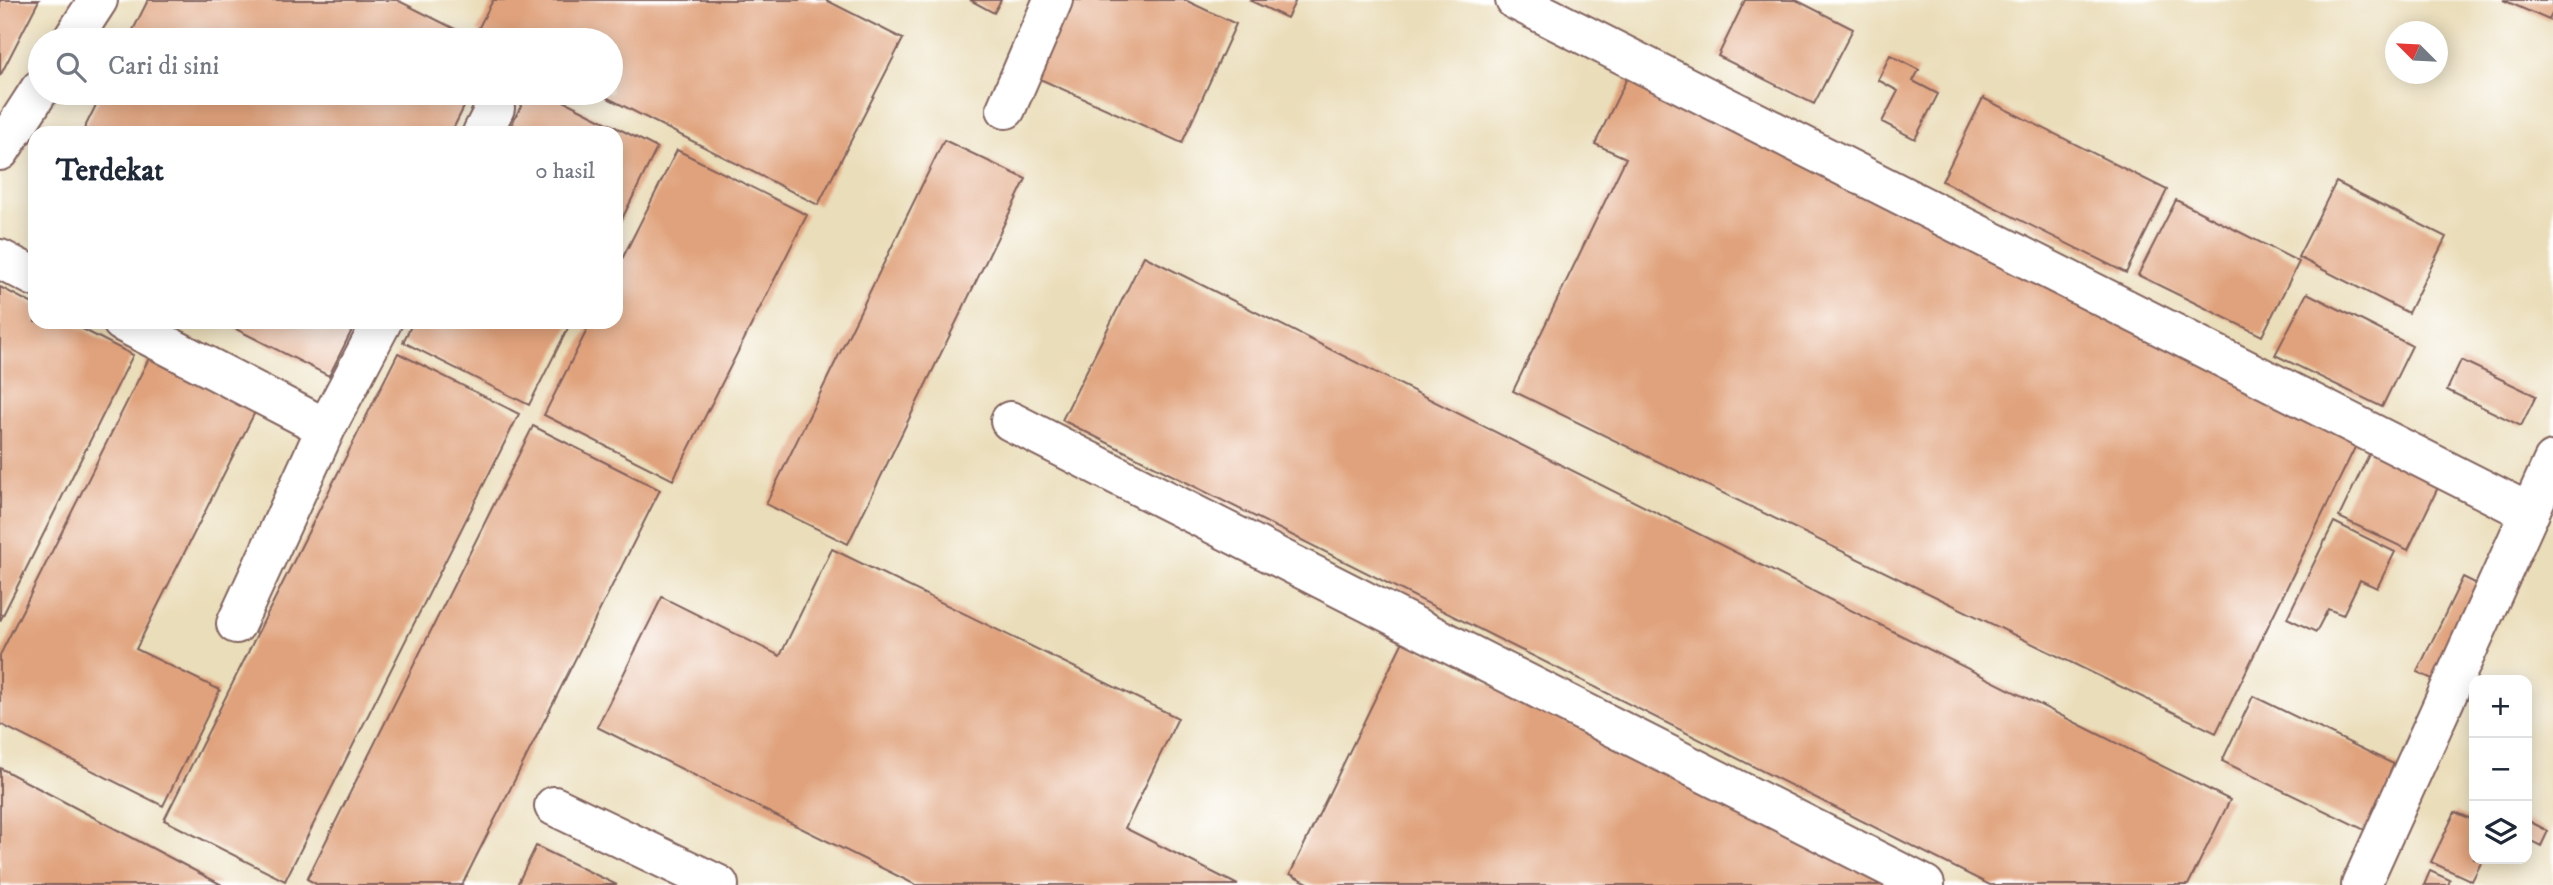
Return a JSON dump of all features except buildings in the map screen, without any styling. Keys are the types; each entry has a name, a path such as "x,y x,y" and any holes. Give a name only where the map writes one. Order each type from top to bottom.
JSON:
{"street":[{"path":"80,28 98,0"},
{"path":"1006,109 1053,0"},
{"path":"1515,0 2530,513"},
{"path":"0,151 30,105"},
{"path":"0,258 28,273"},
{"path":"135,329 326,428"},
{"path":"236,624 326,428 378,329"},
{"path":"1010,421 1925,885"},
{"path":"2361,885 2553,461"},
{"path":"554,806 719,885"}]}
